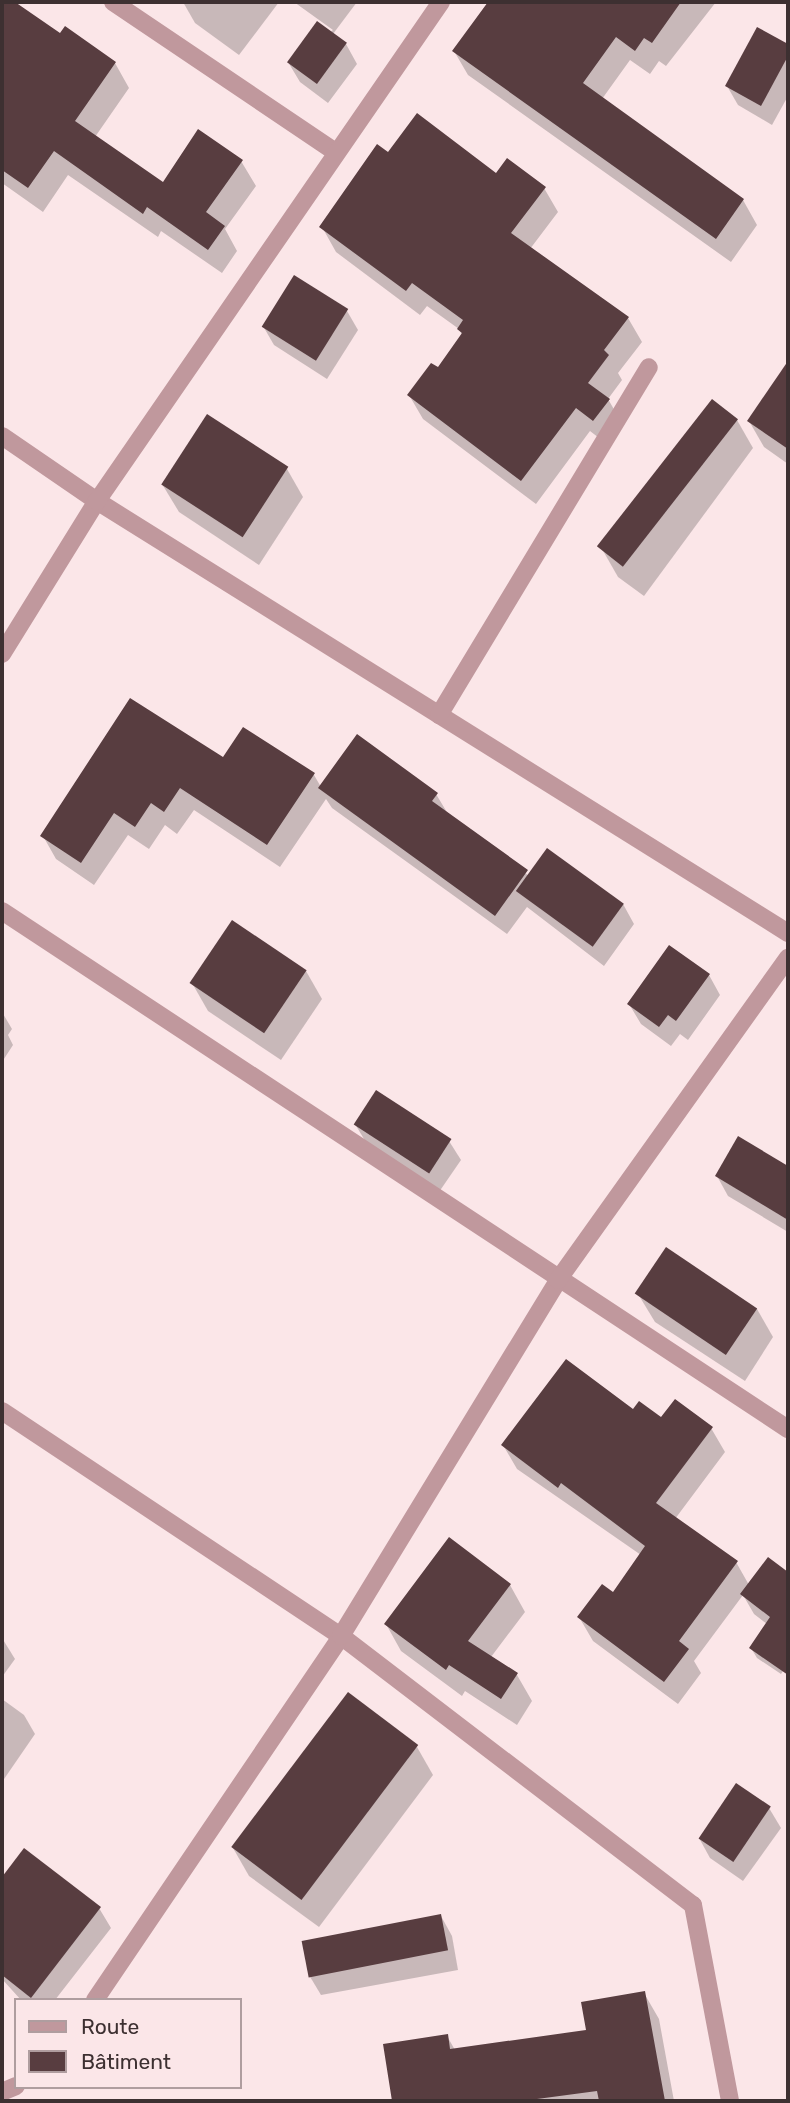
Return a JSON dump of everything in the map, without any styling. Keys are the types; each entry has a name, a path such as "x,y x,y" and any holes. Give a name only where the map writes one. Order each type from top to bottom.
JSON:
{"street":[{"path":"113,2 334,151"},
{"path":"2,654 97,501 334,151 441,2"},
{"path":"439,715 649,367"},
{"path":"2,436 97,501 788,933"},
{"path":"2,911 558,1280 788,1429"},
{"path":"96,1998 341,1636 558,1280 788,958"},
{"path":"2,1411 341,1636 693,1905 730,2101"}],"building":[{"path":"2,2 15,2 60,33 65,26 116,62 75,121 163,182 198,129 243,160 206,212 225,226 208,250 147,207 143,214 54,151 28,188 2,170"},
{"path":"488,2 681,2 652,43 644,38 635,51 616,37 583,83 744,199 716,239 452,51"},
{"path":"317,21 347,43 317,84 287,62"},
{"path":"757,27 788,44 788,56 761,106 725,86"},
{"path":"417,113 496,173 507,158 546,187 511,233 629,317 604,350 609,355 588,383 610,399 593,421 576,408 521,481 407,395 431,363 438,367 462,333 457,329 463,320 412,283 406,291 319,227 377,144 388,152"},
{"path":"294,275 348,309 316,361 262,327"},
{"path":"788,361 788,449 747,421"},
{"path":"712,399 738,419 623,567 597,546"},
{"path":"207,414 288,467 243,537 161,484"},
{"path":"130,698 223,757 243,727 315,773 267,845 180,788 164,812 151,803 135,827 114,813 81,863 40,836"},
{"path":"357,734 438,793 432,801 528,870 495,916 318,788"},
{"path":"547,848 624,904 593,947 516,891"},
{"path":"232,920 307,970 264,1033 190,983"},
{"path":"669,945 710,974 676,1021 668,1015 659,1027 627,1004"},
{"path":"376,1090 451,1139 429,1173 354,1124"},
{"path":"738,1136 788,1166 788,1220 715,1176"},
{"path":"666,1247 757,1309 726,1355 635,1293"},
{"path":"566,1359 633,1409 639,1401 661,1417 675,1399 713,1427 656,1503 738,1561 679,1641 689,1649 664,1682 577,1617 602,1584 613,1592 645,1546 561,1483 558,1488 501,1445"},
{"path":"449,1537 511,1584 468,1641 518,1673 501,1699 449,1665 446,1670 384,1624"},
{"path":"768,1557 788,1572 788,1675 749,1648 770,1617 740,1594"},
{"path":"348,1692 418,1745 302,1900 231,1847"},
{"path":"736,1783 771,1806 733,1862 699,1839"},
{"path":"24,1848 101,1907 31,1998 2,1975 2,1877"},
{"path":"441,1914 448,1950 309,1977 302,1941"},
{"path":"645,1991 665,2101 599,2101 597,2091 522,2101 392,2101 383,2044 448,2034 450,2049 586,2030 581,2002"}]}
